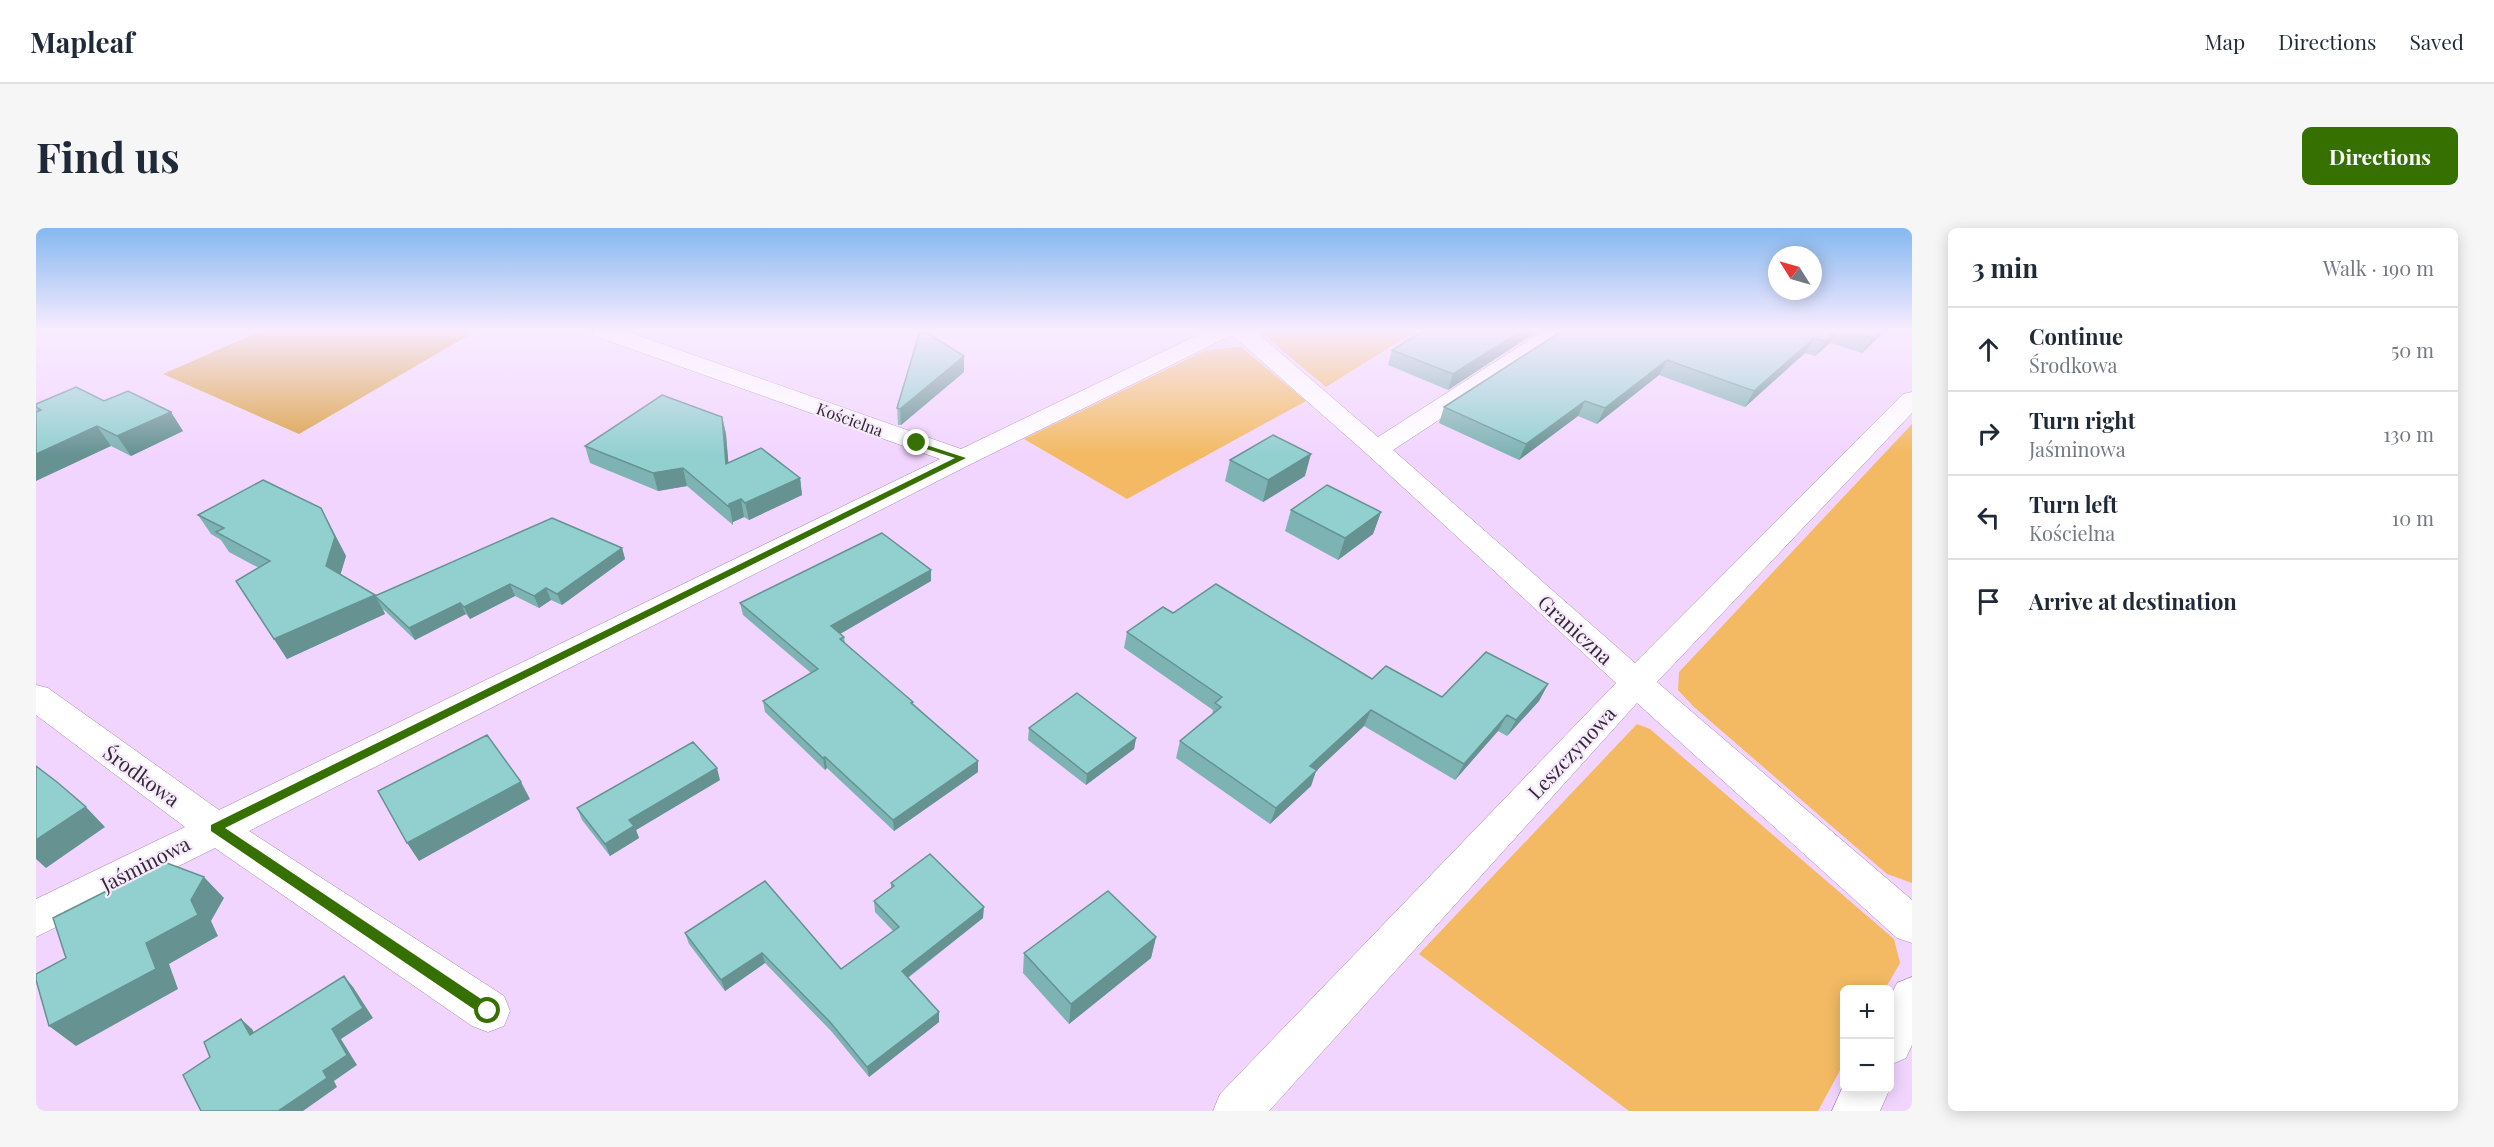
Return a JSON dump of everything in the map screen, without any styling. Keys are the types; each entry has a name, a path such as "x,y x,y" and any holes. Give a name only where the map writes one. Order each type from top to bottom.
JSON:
{"street":[{"name":"Kościelna","path":"719,372 962,458"},
{"name":"Jaśminowa","path":"36,919 215,828 1139,372"},
{"name":"Graniczna","path":"1288,372 1636,683 1912,925"},
{"path":"1377,449 1495,372"},
{"name":"Leszczynowa","path":"1237,1111 1636,683 1912,399"},
{"name":"Środkowa","path":"36,697 215,828 488,1011"},
{"path":"1892,1039 1912,997"},
{"path":"1856,1111 1865,1093"}],"shaded area":[{"path":"167,372 405,372 299,434 163,374"},
{"path":"1161,372 1271,372 1306,401 1127,499 1024,439"},
{"path":"1308,372 1350,372 1326,387"},
{"path":"1912,424 1912,883 1887,874 1694,707 1678,690 1679,672"},
{"path":"1637,724 1650,729 1894,939 1900,963 1887,985 1840,985 1840,1070 1818,1111 1629,1111 1419,954"}],"building":[{"path":"908,372 944,372 900,409 897,408"},
{"path":"1498,372 1651,372 1605,408 1585,401 1526,444 1444,407"},
{"path":"1701,372 1775,372 1754,391"},
{"path":"76,387 104,401 128,391 171,412 117,436 97,426 36,454 36,412 41,410 36,407 36,404"},
{"path":"662,395 722,417 726,464 761,448 800,478 745,503 741,499 729,504 729,507 683,468 653,473 585,446"},
{"path":"1273,435 1311,454 1268,480 1230,460"},
{"path":"263,480 321,508 335,537 326,566 375,595 274,639 236,581 270,561 216,532 224,528 198,515"},
{"path":"1327,485 1381,512 1345,538 1291,510"},
{"path":"552,518 622,548 557,594 546,588 534,596 510,584 464,607 460,603 409,628 375,596"},
{"path":"882,533 931,570 831,626 844,637 840,639 978,761 893,820 763,701 818,669 740,603"},
{"path":"1216,584 1372,679 1386,666 1442,697 1486,652 1548,684 1516,720 1507,715 1464,764 1371,710 1310,766 1317,770 1276,808 1180,741 1221,707 1215,703 1222,697 1127,632 1163,607 1173,613"},
{"path":"1077,693 1136,738 1087,774 1029,728"},
{"path":"487,735 521,782 407,843 378,791"},
{"path":"693,742 717,768 629,820 634,826 605,844 577,808"},
{"path":"36,766 86,807 36,840"},
{"path":"930,854 984,907 902,971 939,1012 867,1067 830,1022 762,953 721,980 685,933 765,881 841,969 899,927 874,901 894,886 891,883"},
{"path":"164,862 204,877 191,900 198,915 146,943 156,969 49,1026 36,974 66,958 53,918"},
{"path":"1108,891 1156,937 1071,1004 1024,953"},
{"path":"344,976 363,1008 332,1029 347,1055 323,1071 327,1078 278,1111 201,1111 183,1075 210,1057 204,1042 241,1019 250,1035"}],"route":[{"path":"488,1011 215,828 962,458 917,443"}]}
